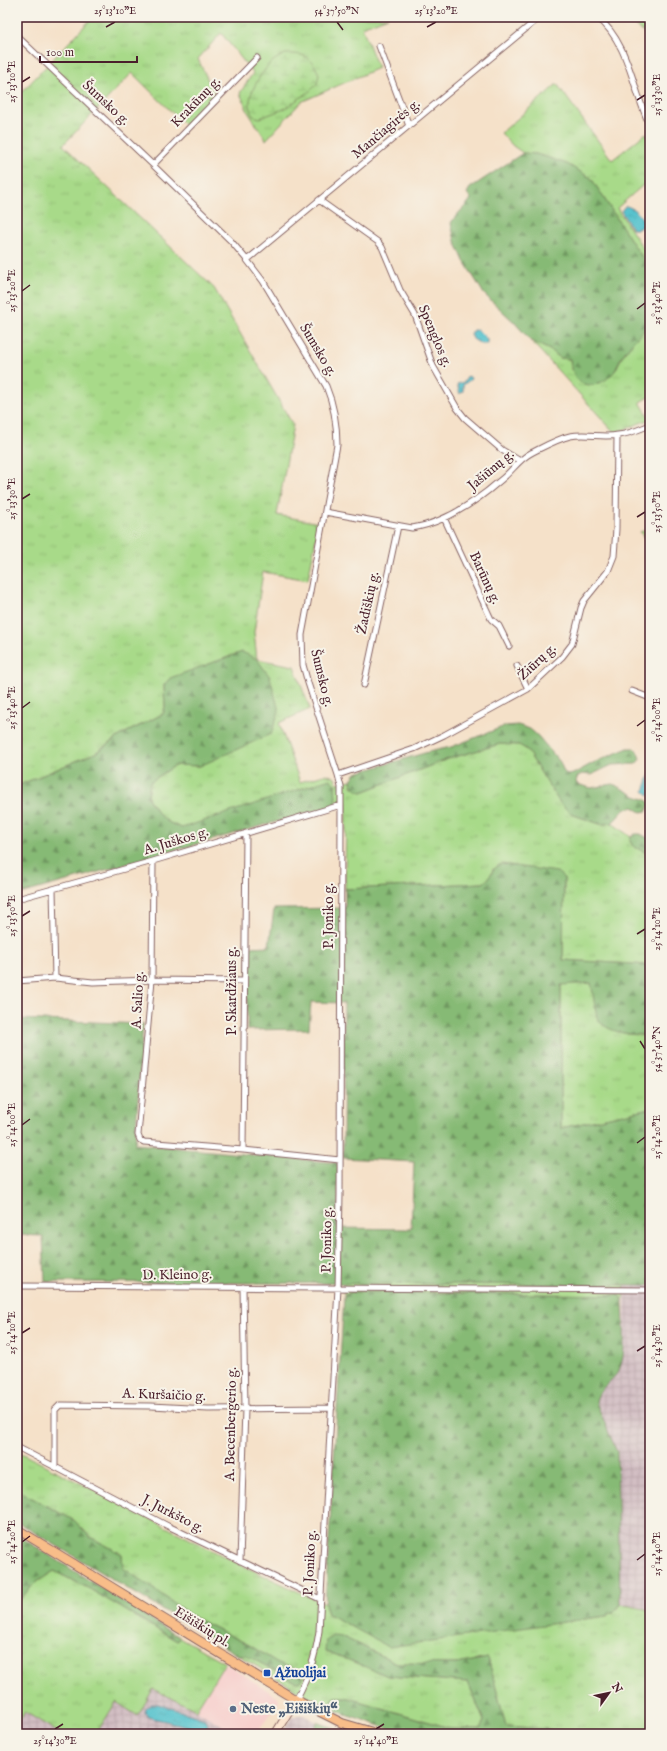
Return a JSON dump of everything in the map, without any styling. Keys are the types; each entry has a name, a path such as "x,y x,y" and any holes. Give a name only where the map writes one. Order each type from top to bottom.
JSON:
{"main road":[{"name":"Eišiškių pl.","path":"17,1529 296,1700 342,1723 379,1734"},
{"path":"276,1734 296,1700"}],"street":[{"name":"Mančiagirės g.","path":"248,260 540,17"},
{"path":"597,17 608,28 619,46 650,126"},
{"name":"Šumsko g.","path":"18,39 153,165 231,241 248,260 263,281 326,386 331,398 336,424 337,445 302,635 302,650 308,683 338,775"},
{"path":"379,46 409,126"},
{"name":"Krakūnų g.","path":"153,165 257,58"},
{"name":"Spenglos g.","path":"319,200 378,242 382,247 400,290 415,314 433,366 457,408 465,418 486,437 502,450 520,461"},
{"name":"Jašiūnų g.","path":"325,512 398,526 412,528 419,527 444,518 492,488 520,461 531,453 570,436 617,436 650,424"},
{"name":"Žiūrų g.","path":"338,775 420,747 528,689 559,661 572,644 584,601 608,571 614,556 616,529 617,436"},
{"name":"Barūnų g.","path":"444,518 491,619 499,626 509,646"},
{"name":"Žadiškių g.","path":"364,685 398,526"},
{"path":"517,666 528,689"},
{"path":"632,691 650,698"},
{"name":"P. Joniko g.","path":"296,1700 309,1674 316,1655 320,1619 338,1288 340,1160 341,787 338,775"},
{"name":"A. Juškos g.","path":"17,899 153,861 341,805"},
{"name":"P. Skardžiaus g.","path":"243,1150 246,833"},
{"name":"A. Salio g.","path":"153,861 152,980 138,1135 140,1140 144,1142 243,1150"},
{"path":"53,889 55,978"},
{"path":"17,980 55,978 93,982 152,980 244,981"},
{"path":"243,1150 340,1160"},
{"name":"D. Kleino g.","path":"17,1286 650,1290"},
{"name":"A. Becenbergerio g.","path":"240,1561 245,1409 243,1287"},
{"name":"A. Kuršaičio g.","path":"55,1467 55,1410 60,1405 151,1406 208,1409 332,1408"},
{"name":"J. Jurkšto g.","path":"17,1447 168,1526 320,1599"}],"shaded area":[{"path":"625,1285 650,1285 650,1610 620,1604 617,1452 596,1402 597,1394 618,1372 624,1353"},
{"path":"225,1663 276,1696 279,1700 277,1706 259,1729 253,1734 237,1734 196,1710"},
{"path":"153,1689 196,1710 237,1734 96,1734 116,1702"},
{"path":"25,1712 61,1734 17,1734 17,1725"},
{"path":"298,1715 303,1715 317,1722 313,1734 281,1734 291,1718"}],"green space":[{"path":"93,17 388,17 362,27 378,68 301,102 266,140 248,112 240,93 253,73 221,33 198,59 215,95 186,126 132,73 63,145 214,288 293,425 277,515 319,523 308,580 263,572 254,632 257,659 294,666 310,709 279,723 300,782 327,774 335,778 337,783 351,780 352,786 362,792 448,759 500,744 519,745 526,749 560,803 571,814 600,824 612,823 631,837 630,841 633,846 650,855 650,965 563,960 564,878 493,869 489,880 483,883 345,889 346,803 336,803 335,784 182,828 175,826 158,813 148,798 150,782 176,765 200,766 164,685 165,707 163,714 123,734 95,753 17,786 17,97"},
{"path":"614,17 650,17 650,38 636,26"},
{"path":"285,54 302,55 310,59 319,74 317,84 310,91 284,109 260,118 253,116 250,110 250,103 256,82 271,63"},
{"path":"557,84 612,160 646,133 650,140 650,179 617,208 650,259 650,270 591,178 536,154 523,153 513,146 501,133"},
{"path":"523,153 536,154 567,164 591,178 650,270 650,325 627,349 613,373 598,384 589,385 577,380 571,367 570,359 560,358 552,351 531,341 514,322 484,294 464,261 455,241 451,223 471,199 467,193 470,188"},
{"path":"650,325 650,396 640,402 650,419 614,432 531,341 552,351 560,358 570,359 571,370 615,371 630,346"},
{"path":"650,529 650,546 640,532"},
{"path":"242,652 257,659 270,677 279,711 271,734 200,766 176,765 150,782 148,798 162,817 175,826 182,828 330,779 335,784 336,803 332,806 17,895 17,786 95,753 123,734 163,714 165,707 164,685 170,678"},
{"path":"518,725 530,729 538,736 560,762 564,772 568,775 628,748 634,748 640,759 636,764 612,765 591,775 582,774 578,776 576,781 577,784 591,788 613,784 635,796 647,800 650,804 647,811 641,812 633,807 625,809 612,823 606,824 600,824 571,814 560,803 526,749 519,745 500,744 448,759 362,792 356,789 351,780 356,773 428,752 451,747 505,726"},
{"path":"635,834 640,834 650,839 650,855 633,846 630,841 631,837"},
{"path":"502,864 557,872 564,878 563,960 650,965 650,1035 622,1033 614,1031 602,1024 597,1016 591,983 561,985 561,1128 650,1108 650,1285 45,1282 43,1236 17,1235 17,1019 143,1024 135,1144 338,1163 338,1228 411,1229 414,1162 343,1158 344,1003 311,1002 309,1029 247,1030 248,947 269,946 274,909 345,908 345,889 483,883 498,865"},
{"path":"591,983 599,1019 611,1028 623,1033 650,1035 650,1108 561,1128 561,984"},
{"path":"343,1283 625,1285 623,1301 619,1295 351,1292 344,1296"},
{"path":"351,1292 619,1295 623,1301 623,1357 618,1372 599,1393 596,1402 617,1452 620,1604 615,1611 606,1616 389,1647 328,1614 325,1604 344,1296"},
{"path":"17,1451 237,1563 325,1604 328,1614 517,1628 606,1616 615,1611 620,1604 650,1610 650,1734 611,1734 506,1726 488,1658 457,1664 397,1663 343,1637 325,1652 334,1654 388,1676 468,1682 484,1721 480,1729 453,1729 345,1697 335,1697 325,1707 238,1655 246,1655 295,1682 300,1671 278,1663 249,1645 195,1618 123,1568 122,1554 90,1537 75,1521 17,1490"},
{"path":"17,1490 75,1521 90,1537 122,1554 123,1568 195,1618 249,1645 278,1663 300,1671 303,1675 303,1679 299,1682 295,1682 246,1655 238,1655 17,1522"},
{"path":"17,1535 181,1638 177,1641 88,1588 54,1571 34,1584 17,1603"},
{"path":"54,1571 88,1588 177,1641 181,1638 225,1663 196,1710 153,1689 138,1716 116,1702 96,1734 61,1734 25,1712 17,1725 17,1603 34,1584"},
{"path":"333,1636 343,1637 397,1663 457,1664 488,1658 506,1726 611,1734 422,1734 387,1728 325,1707 335,1697 345,1697 453,1729 480,1729 484,1721 468,1682 388,1676 334,1654 325,1652 326,1640"},
{"path":"317,1722 351,1734 313,1734"}],"water":[{"path":"625,206 628,206 636,211 641,217 644,222 642,227 632,229 621,211"},
{"path":"473,330 478,330 487,339 487,344 481,344 473,339 471,334"},
{"path":"468,376 471,379 463,385 463,391 460,394 457,384 464,382"},
{"path":"650,774 650,796 644,791"},
{"path":"151,1704 158,1704 205,1719 208,1727 204,1730 148,1717 145,1712"}],"place":[{"name":"Ąžuolijai","path":"267,1673"},
{"name":"Neste „Eišiškių“","path":"233,1709"}]}
